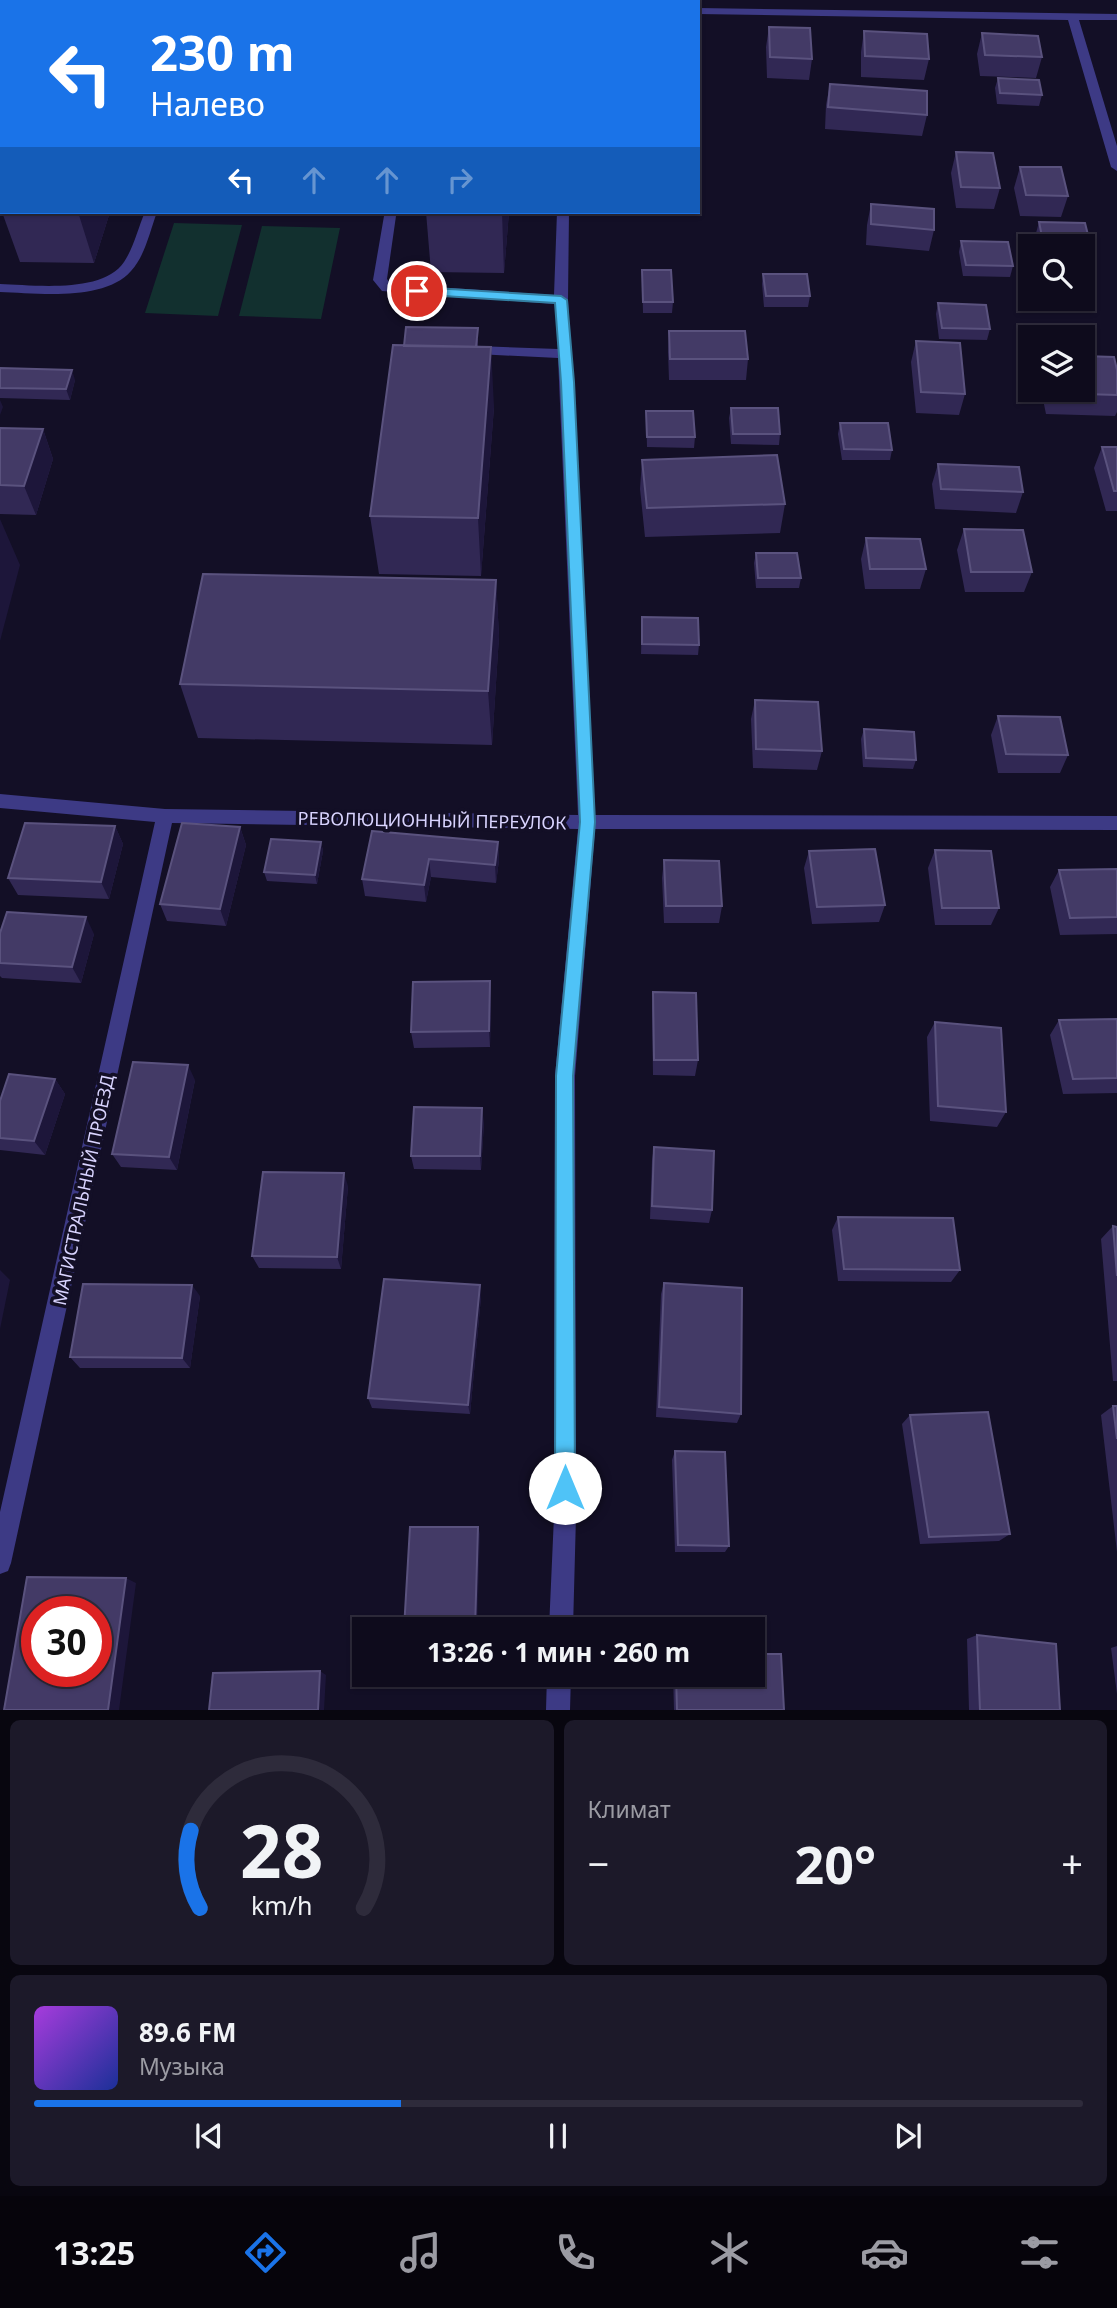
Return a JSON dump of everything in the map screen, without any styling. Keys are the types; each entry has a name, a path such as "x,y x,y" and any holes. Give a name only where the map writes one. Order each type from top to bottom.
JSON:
{"street":[{"path":"700,11 1117,18"},
{"path":"1073,18 1117,167"},
{"path":"0,288 81,288 108,281 127,268 150,214"},
{"path":"388,214 380,280 387,288 561,300"},
{"path":"561,1617 565,1516 565,1076 587,822 561,300 563,214"},
{"path":"477,350 565,354"},
{"name":"РЕВОЛЮЦИОННЫЙ ПЕРЕУЛОК","path":"0,801 165,817 587,822 1117,822"},
{"name":"МАГИСТРАЛЬНЫЙ ПРОЕЗД","path":"0,1563 165,817"},
{"path":"558,1710 559,1687"}],"green space":[{"path":"174,223 242,225 218,316 145,313"},
{"path":"262,226 340,228 321,319 239,316"}],"building":[{"path":"769,27 810,28 812,59 770,57"},
{"path":"864,31 927,34 929,59 865,56"},
{"path":"982,33 1038,36 1042,57 985,55"},
{"path":"998,78 1039,80 1042,95 1000,93"},
{"path":"830,84 927,91 927,115 828,107"},
{"path":"956,152 993,153 1000,188 961,187"},
{"path":"1020,167 1061,167 1068,196 1026,195"},
{"path":"871,204 934,209 934,230 871,224"},
{"path":"1039,222 1085,223 1088,234 1042,234"},
{"path":"961,241 1008,242 1013,266 966,265"},
{"path":"642,270 671,270 673,302 643,302"},
{"path":"763,274 807,274 810,296 766,296"},
{"path":"938,303 986,305 990,329 942,328"},
{"path":"406,327 478,328 476,347 404,346"},
{"path":"669,331 745,331 748,359 670,359"},
{"path":"916,341 960,343 965,394 921,392"},
{"path":"393,345 491,347 478,518 370,516"},
{"path":"1095,356 1114,357 1117,395 1095,394"},
{"path":"0,368 72,370 66,389 0,388"},
{"path":"731,408 778,408 780,434 733,434"},
{"path":"646,411 693,411 695,437 647,437"},
{"path":"840,423 888,423 892,450 844,449"},
{"path":"0,428 43,429 24,486 0,485"},
{"path":"1102,447 1117,447 1117,491 1114,491"},
{"path":"777,455 785,504 647,508 642,460"},
{"path":"938,464 1019,467 1023,492 941,489"},
{"path":"964,529 1023,530 1032,572 971,572"},
{"path":"866,538 920,539 926,569 870,569"},
{"path":"756,553 797,553 801,578 758,578"},
{"path":"203,574 496,580 488,691 180,684"},
{"path":"642,617 698,618 699,645 642,644"},
{"path":"755,700 818,702 822,751 756,749"},
{"path":"998,716 1060,717 1068,755 1006,754"},
{"path":"864,729 914,732 916,760 866,758"},
{"path":"25,823 115,826 101,882 8,878"},
{"path":"182,823 240,827 220,909 160,904"},
{"path":"372,831 498,842 495,865 429,859 424,885 362,879"},
{"path":"271,839 321,842 315,875 264,872"},
{"path":"875,849 885,905 817,907 809,851"},
{"path":"935,850 991,851 999,908 942,908"},
{"path":"664,860 719,861 722,906 666,906"},
{"path":"1117,869 1117,917 1070,918 1059,870"},
{"path":"7,912 86,917 72,967 0,963 0,933"},
{"path":"490,981 489,1031 411,1032 413,982"},
{"path":"653,992 696,993 698,1060 654,1060"},
{"path":"1117,1019 1117,1078 1073,1079 1059,1020"},
{"path":"935,1022 1001,1028 1006,1112 938,1106"},
{"path":"133,1062 188,1065 169,1157 112,1154"},
{"path":"9,1074 55,1079 34,1141 0,1138 0,1101"},
{"path":"414,1107 482,1108 480,1156 411,1156"},
{"path":"654,1147 714,1151 712,1210 652,1206"},
{"path":"263,1172 344,1173 337,1257 252,1256"},
{"path":"838,1217 953,1218 960,1270 844,1269"},
{"path":"1113,1226 1117,1227 1117,1276"},
{"path":"384,1279 480,1285 468,1405 368,1398"},
{"path":"664,1283 742,1288 741,1414 659,1407"},
{"path":"83,1284 192,1285 182,1358 70,1357"},
{"path":"1113,1406 1117,1406 1117,1439"},
{"path":"988,1412 1010,1534 929,1537 910,1415"},
{"path":"675,1451 725,1452 729,1546 678,1545"},
{"path":"410,1527 478,1527 475,1617 405,1617"},
{"path":"27,1577 126,1578 112,1681 112,1596 24,1596"},
{"path":"21,1612 21,1687 111,1687 108,1710 4,1710"},
{"path":"977,1635 1056,1644 1060,1710 980,1710"},
{"path":"765,1654 781,1654 784,1710 677,1710 676,1687 765,1687"},
{"path":"320,1671 318,1710 209,1710 213,1673"}],"route":[{"path":"417,291 561,300 568,382 587,822 565,1076 565,1488"}]}
